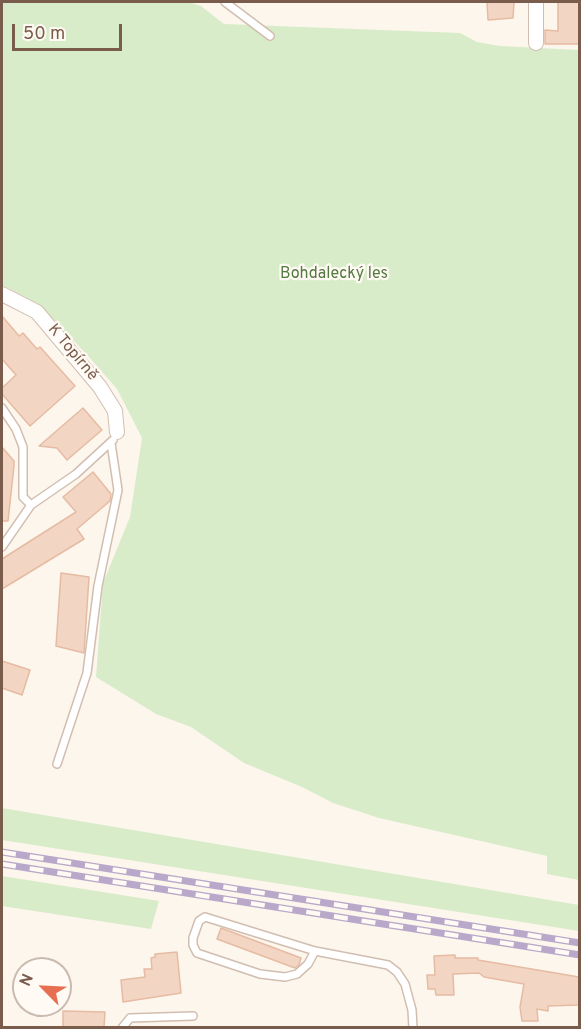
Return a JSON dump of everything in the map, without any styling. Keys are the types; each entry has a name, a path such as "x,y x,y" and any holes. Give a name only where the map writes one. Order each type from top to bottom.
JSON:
{"street":[{"path":"536,2 536,43"},
{"name":"K Topírně","path":"2,294 37,312 100,387 115,411 114,437"}],"lane":[{"path":"225,2 270,36"},
{"path":"2,408 13,424 23,447 23,497 31,505"},
{"path":"2,547 31,505 76,474 114,437"},
{"path":"57,764 87,673 98,586 118,490 114,437"},
{"path":"315,951 308,964 297,974 285,977 260,974 197,953 193,938 200,921 205,917 315,951 388,966 397,972 405,984 412,1010 413,1028"},
{"path":"122,1028 130,1018 193,1016"}],"green space":[{"name":"Bohdalecký les","path":"2,2 189,2 201,6 224,24 460,33 477,42 500,46 579,50 579,880 547,874 547,856 379,818 333,803 302,787 244,763 191,727 156,714 96,677 103,583 130,517 142,438 117,389 89,357 40,305 2,285"},
{"path":"2,808 579,905 579,931 2,840"},
{"path":"2,876 159,901 151,929 2,906"}],"building":[{"path":"487,2 514,2 513,18 488,20"},
{"path":"558,2 579,2 579,44 545,44 545,30 558,31"},
{"path":"2,316 19,336 23,333 37,349 40,347 75,386 30,426 2,394 2,388 16,375 2,359"},
{"path":"83,408 102,430 67,460 57,448 39,446"},
{"path":"2,447 14,461 8,521 2,521"},
{"path":"93,472 111,494 110,501 77,529 84,539 2,589 2,559 76,512 63,497"},
{"path":"61,573 89,577 84,653 56,646"},
{"path":"2,661 30,670 22,695 2,688"},
{"path":"221,928 301,958 299,965 295,968 217,939"},
{"path":"177,952 181,993 123,1002 121,980 145,977 144,969 152,969 151,958 155,957 155,954"},
{"path":"455,955 455,958 478,958 478,960 579,977 579,1005 548,1006 548,1011 537,1009 538,1021 522,1021 520,1007 524,984 484,977 479,973 453,974 454,995 436,995 435,989 428,989 427,975 435,975 434,956"},
{"path":"72,1011 105,1012 104,1028 63,1028 63,1017 72,1017"}],"railway":[{"path":"2,852 580,943"},
{"path":"2,864 580,955"}]}
